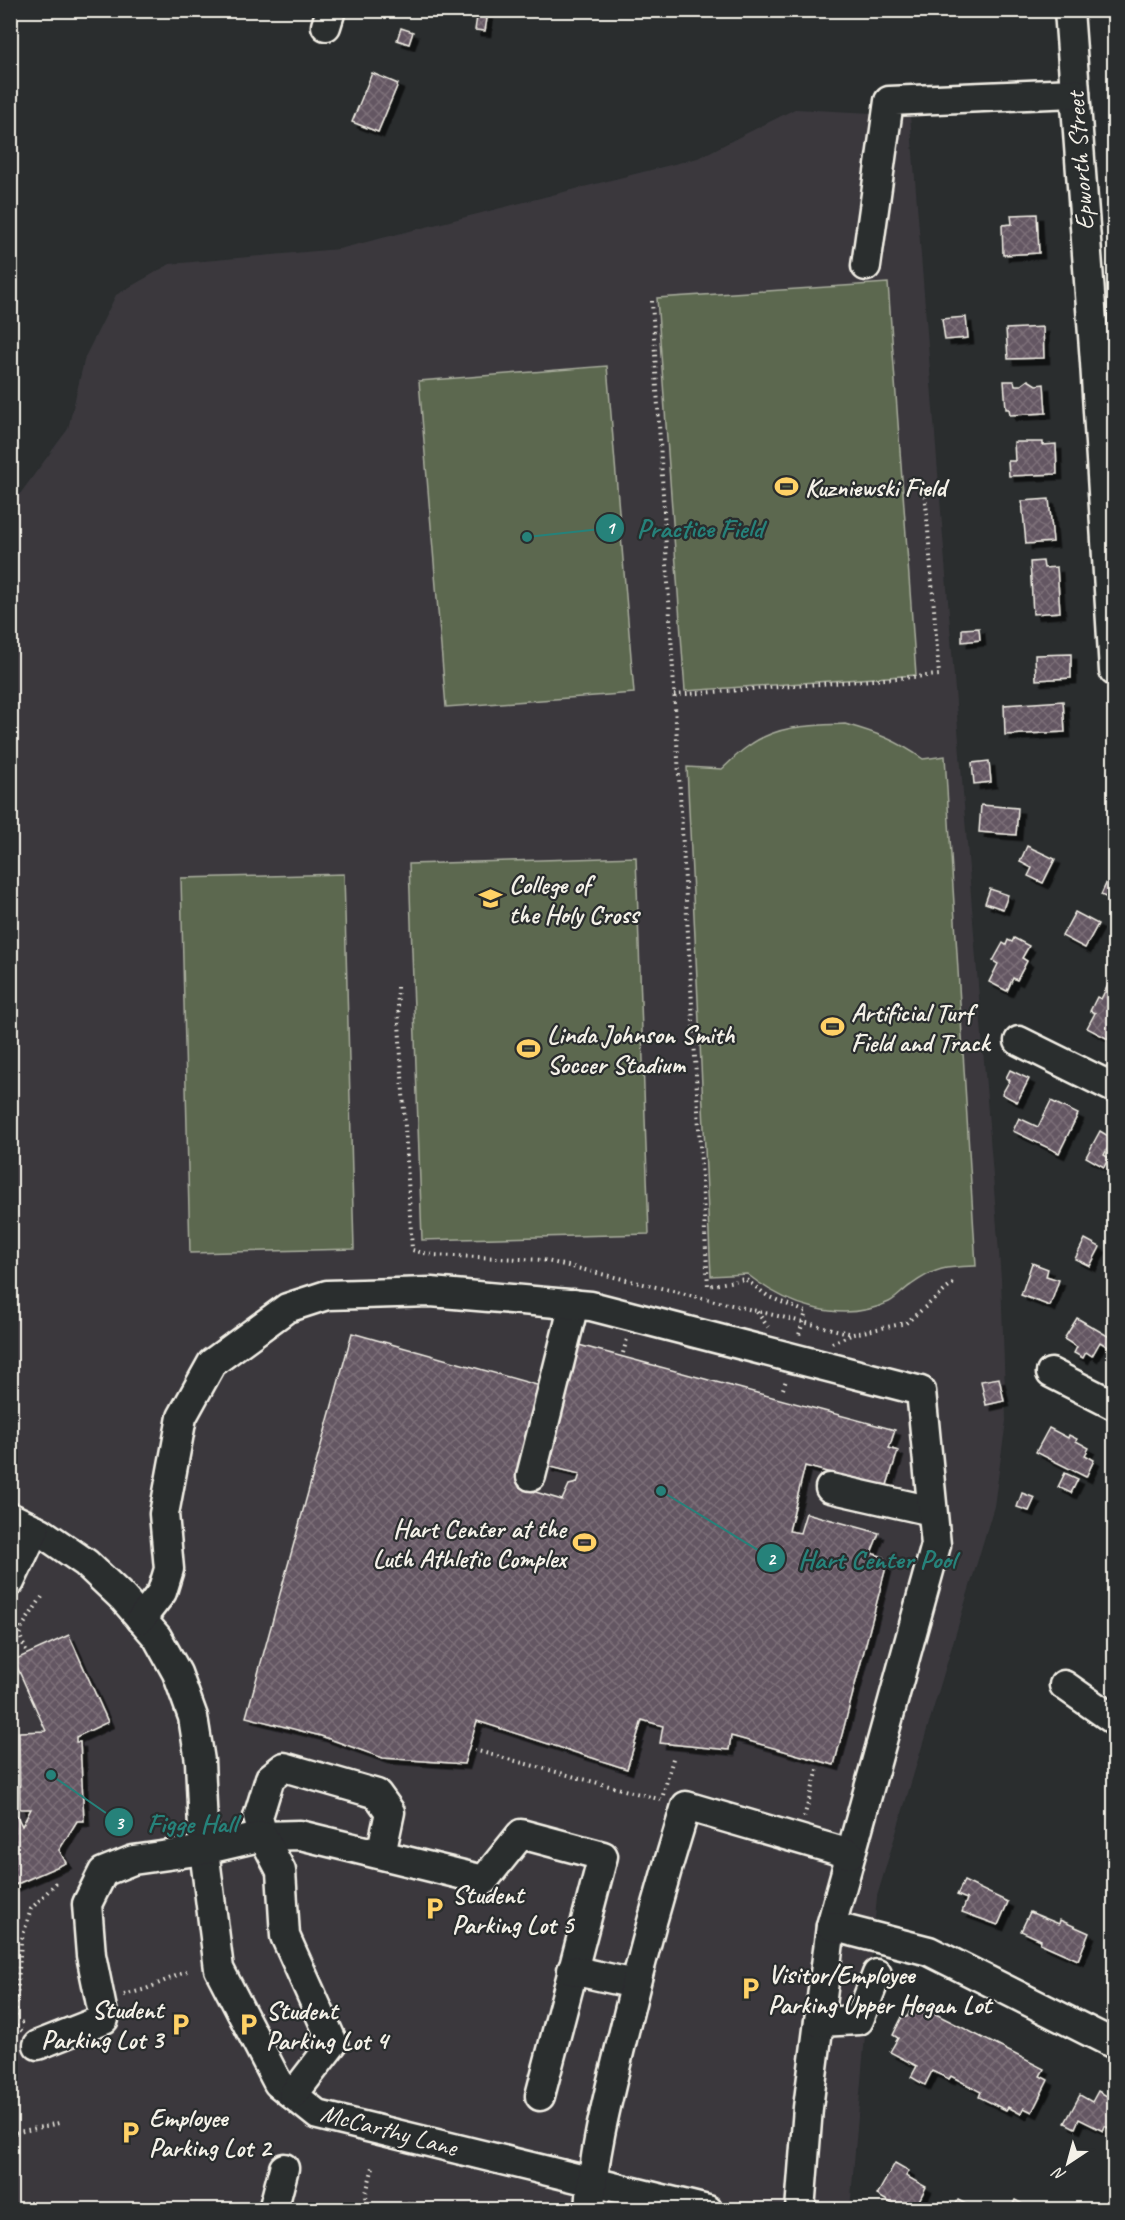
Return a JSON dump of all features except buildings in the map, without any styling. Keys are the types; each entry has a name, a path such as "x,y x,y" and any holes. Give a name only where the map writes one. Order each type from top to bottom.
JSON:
{"street":[{"name":"Epworth Street","path":"1070,10 1097,386 1114,671"},
{"path":"866,266 889,100 1075,93"},
{"path":"1019,1041 1114,1088"},
{"path":"141,1619 162,1592 170,1569 164,1514 182,1417 212,1363 287,1308 327,1295 431,1292 591,1306 921,1391 936,1545 831,1926 808,2108 800,2210"},
{"path":"531,1476 574,1304"},
{"path":"1051,1373 1114,1405"},
{"path":"830,1488 932,1511"},
{"path":"10,1582 23,1523"},
{"name":"McCarthy Lane","path":"23,1523 86,1563 157,1637 177,1673 193,1717 200,1761 204,1850 219,1969 278,2083 318,2115 708,2210"},
{"path":"1064,1685 1114,1720"},
{"path":"293,2095 333,2043 285,1936 281,1871 263,1836 258,1818 270,1778 285,1767 377,1794 390,1812 381,1854"},
{"path":"590,2210 592,2181 606,2106 674,1803 850,1854"},
{"path":"35,2032 104,2019 91,1955 87,1904 103,1872 133,1860 204,1850 263,1836 300,1835 484,1880 521,1834 603,1856 540,2096"},
{"path":"831,1926 929,1951 1114,2044"},
{"path":"572,1970 635,1984"},
{"path":"819,2022 859,2020 877,1974"},
{"path":"273,2210 284,2168"}],"path":[{"path":"652,302 708,1286 745,1279 769,1297 806,1312 792,1358"},
{"path":"674,695 939,675 925,490"},
{"path":"397,987 412,1250 432,1255 543,1260 803,1324 853,1334 906,1323 955,1282"},
{"path":"27,1651 20,1636 22,1627 42,1597"},
{"path":"474,1750 674,1803 674,1755"},
{"path":"803,1821 819,1766"},
{"path":"16,2015 21,1942 31,1909 57,1882"},
{"path":"126,1995 187,1971"},
{"path":"10,2026 35,2032"},
{"path":"10,2134 58,2123"},
{"path":"367,2210 366,2193 373,2167"}],"shaded area":[{"name":"College of the Holy Cross","path":"795,109 910,115 1001,1279 1006,1421 994,1506 877,1896 850,2209 11,2210 10,519 14,502 68,429 85,357 116,295 170,264 339,249 698,158"}],"green space":[{"name":"Kuzniewski Field","path":"888,283 916,675 685,691 657,298"},
{"path":"607,366 634,693 446,707 419,381"},
{"path":"845,724 886,738 923,759 945,756 976,1266 935,1271 908,1287 889,1302 871,1309 852,1312 833,1311 796,1303 762,1285 747,1274 711,1276 687,767 722,769 744,749 770,734 794,728"},
{"name":"Linda Johnson Smith Soccer Stadium","path":"636,857 649,1234 422,1240 409,864"},
{"path":"344,874 354,1249 190,1253 181,878"}],"place":[{"name":"Kuzniewski Field","path":"787,487"},
{"name":"Practice Field","path":"527,537"},
{"name":"College of the Holy Cross","path":"491,899"},
{"name":"Artificial Turf Field and Track","path":"833,1027"},
{"name":"Linda Johnson Smith Soccer Stadium","path":"529,1049"},
{"name":"Hart Center Pool","path":"661,1491"},
{"name":"Hart Center at the Luth Athletic Complex","path":"584,1543"},
{"name":"Figge Hall","path":"51,1775"},
{"name":"Student Parking Lot 5","path":"434,1909"},
{"name":"Visitor/Employee Parking Upper Hogan Lot","path":"750,1989"},
{"name":"Student Parking Lot 3","path":"181,2024"},
{"name":"Student Parking Lot 4","path":"248,2025"},
{"name":"Employee Parking Lot 2","path":"131,2132"}]}
